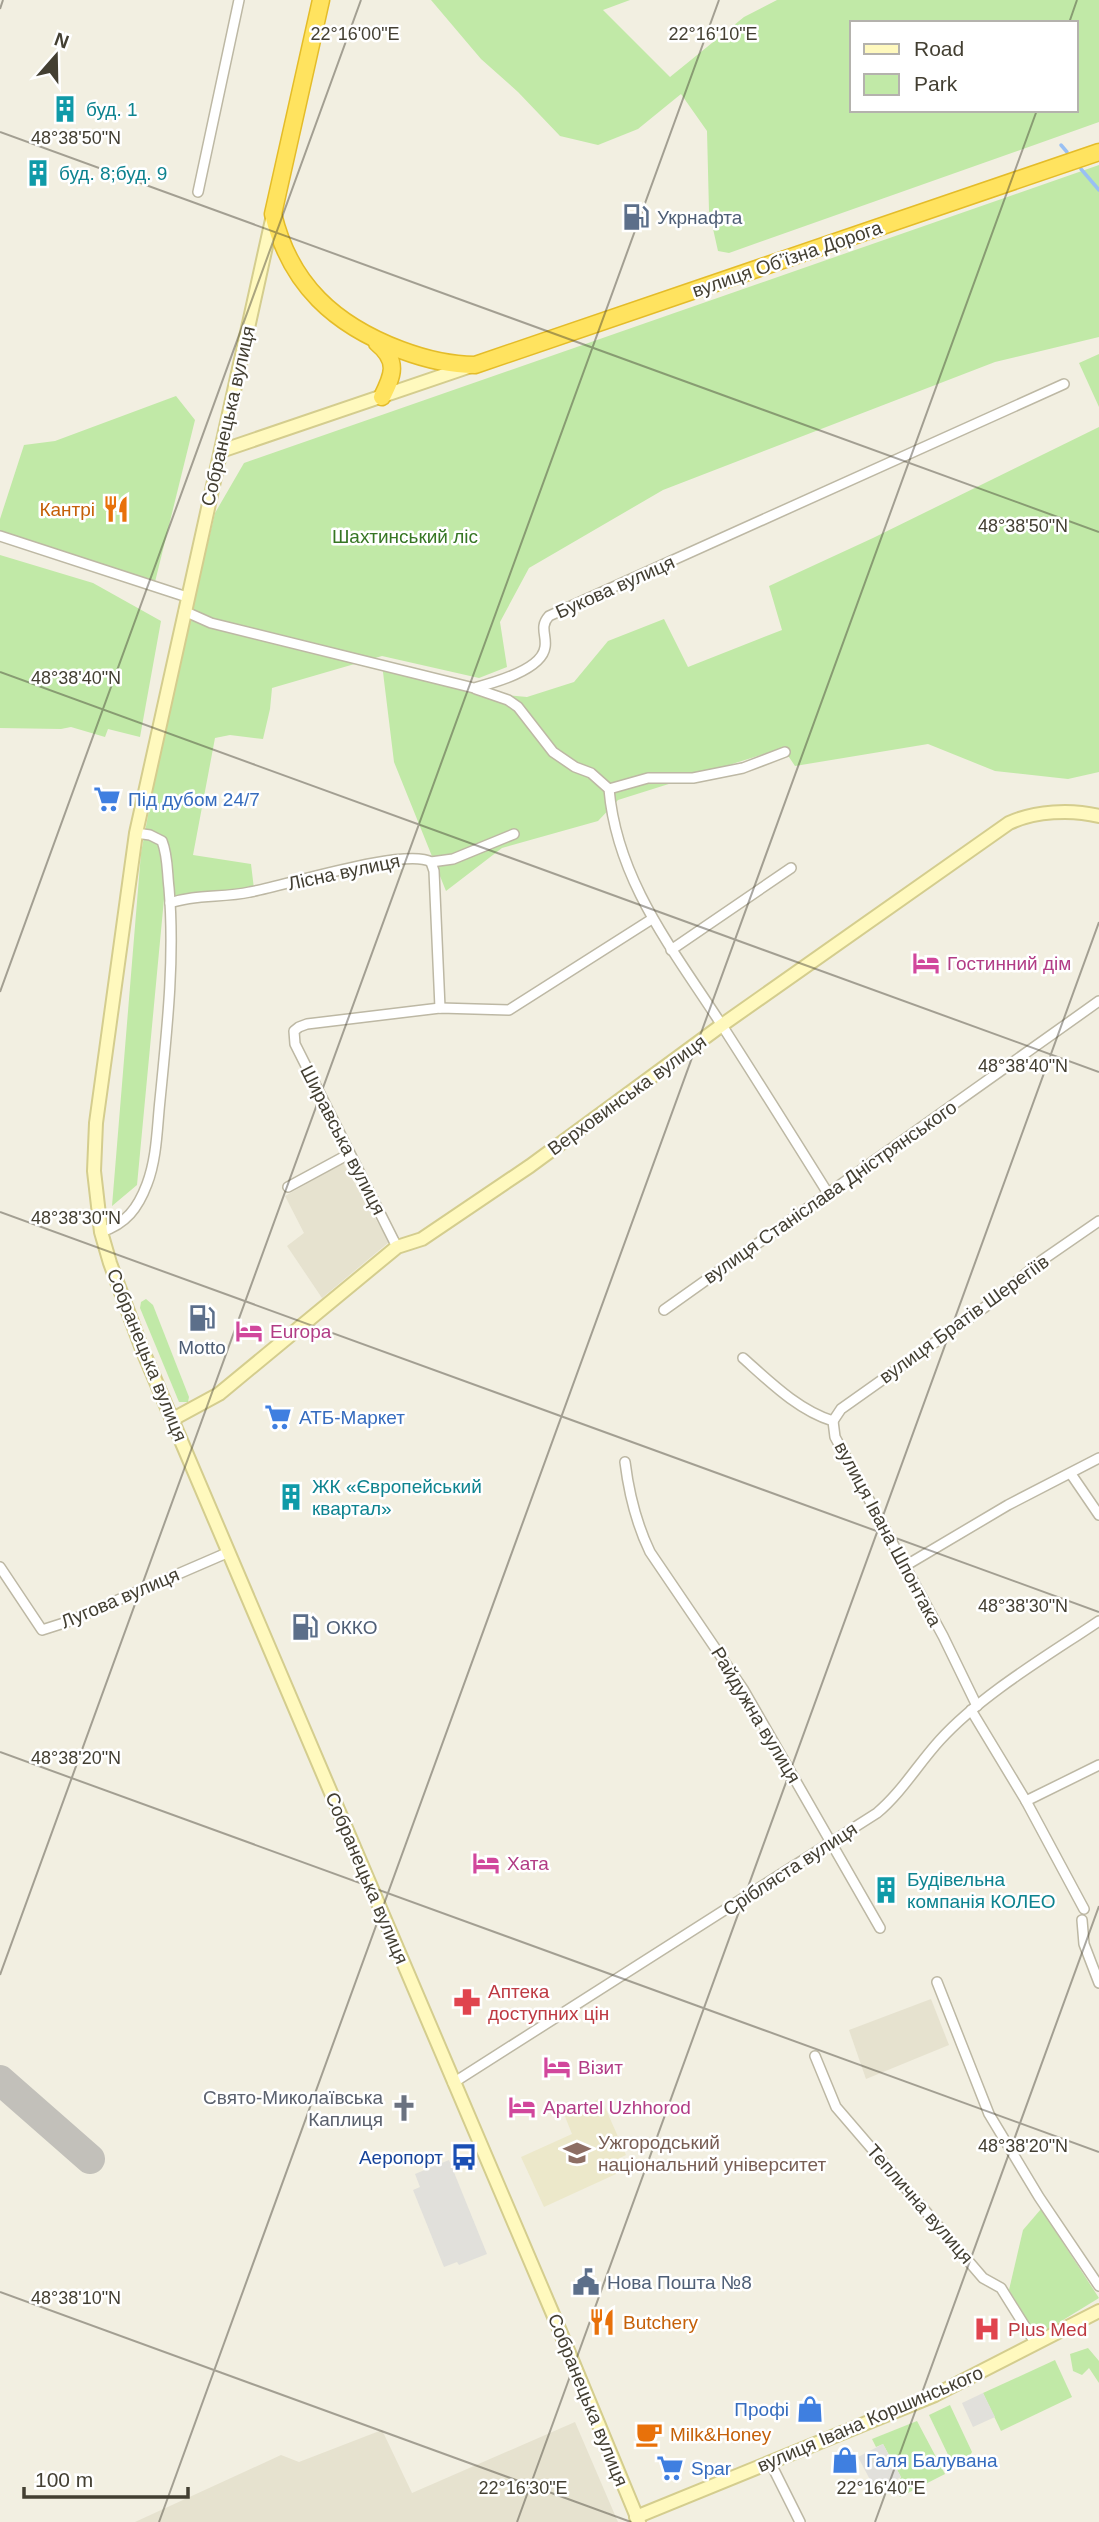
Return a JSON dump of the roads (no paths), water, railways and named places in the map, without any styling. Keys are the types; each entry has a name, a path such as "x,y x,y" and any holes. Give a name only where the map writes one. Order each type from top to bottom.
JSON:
{"highway":[{"name":"Собранецька вулиця","path":"273,215 321,0"},
{"name":"вулиця Обʼїзна Дорога","path":"273,215 278,237 302,280 327,309 366,336 414,355 438,362 474,365 1099,152"},
{"path":"366,336 387,351 392,363 391,375 382,397"}],"main road":[{"name":"Собранецька вулиця","path":"273,215 136,833 96,1123 94,1171 102,1232 132,1324 638,2519"},
{"name":"вулиця Обʼїзна Дорога","path":"220,451 474,365"},
{"name":"Верховинська вулиця","path":"173,1419 219,1394 397,1247 422,1239 530,1166 1009,823 1053,813 1099,816"},
{"name":"вулиця Івана Коршинського","path":"638,2519 935,2395 1099,2311"}],"street":[{"path":"198,192 239,0"},
{"name":"Букова вулиця","path":"184,611 211,623 474,688 506,680 540,658 545,650 542,627 549,616 1064,384"},
{"path":"0,536 187,597"},
{"path":"506,680 508,700"},
{"path":"474,688 508,700 518,707 552,752 575,767 591,773 609,789 613,823 637,889 652,919 829,1195"},
{"path":"609,789 648,778 692,778 743,768 785,752"},
{"path":"102,1232 124,1222 131,1214 151,1173 169,1001 170,903 166,851 162,841 150,835 136,833"},
{"name":"Лісна вулиця","path":"170,903 187,897 225,897 252,892 346,869 404,859 424,858 431,862 453,859 514,834"},
{"path":"431,862 440,1009 509,1010 652,919"},
{"path":"671,950 791,868"},
{"name":"вулиця Станіслава Дністрянського","path":"664,1310 1099,1001"},
{"name":"Ширавська вулиця","path":"397,1247 295,1044 294,1031 307,1024 440,1009"},
{"path":"288,1187 349,1154"},
{"name":"вулиця Братів Шерегіїв","path":"833,1421 841,1409 992,1302 1041,1261 1099,1221"},
{"name":"вулиця Івана Шпонтака","path":"743,1358 801,1405 821,1418 833,1421 835,1437 943,1636 974,1708 1084,1909"},
{"path":"905,1566 1008,1505 1099,1458"},
{"name":"Райдужна вулиця","path":"625,1462 628,1490 650,1552 743,1689 880,1928"},
{"path":"1071,1474 1099,1515"},
{"name":"Лугова вулиця","path":"0,1567 43,1630 229,1552"},
{"name":"Срібляста вулиця","path":"453,2082 877,1813 891,1802 940,1740 974,1708 1099,1622"},
{"path":"1026,1801 1099,1765"},
{"path":"1082,1920 1084,1944 1099,1983"},
{"path":"937,1982 989,2114 1039,2197 1099,2286"},
{"name":"Теплична вулиця","path":"815,2056 836,2107 984,2278 1001,2288 1036,2344"},
{"path":"770,2462 800,2522"}],"waterway":[{"path":"1061,145 1067,152"},
{"path":"1081,169 1099,190"}],"place":[{"name":"буд. 1","path":"65,109"},
{"name":"буд. 8;буд. 9","path":"38,173"},
{"name":"Укрнафта","path":"636,217"},
{"name":"Кантрі","path":"116,509"},
{"name":"Під дубом 24/7","path":"107,799"},
{"name":"Гостинний дім","path":"926,963"},
{"name":"Motto","path":"202,1318"},
{"name":"Europa","path":"249,1331"},
{"name":"АТБ-Маркет","path":"278,1417"},
{"name":"ЖК «Європейський квартал»","path":"291,1497"},
{"name":"ОККО","path":"305,1627"},
{"name":"Хата","path":"486,1863"},
{"name":"Будівельна компанія КОЛЕО","path":"886,1890"},
{"name":"Аптека доступних цін","path":"467,2002"},
{"name":"Візит","path":"557,2067"},
{"name":"Apartel Uzhhorod","path":"522,2107"},
{"name":"Свято-Миколаївська Каплиця","path":"404,2108"},
{"name":"Ужгородський національний університет","path":"577,2153"},
{"name":"Аеропорт","path":"464,2157"},
{"name":"Нова Пошта №8","path":"586,2282"},
{"name":"Butchery","path":"602,2322"},
{"name":"Plus Med","path":"987,2329"},
{"name":"Профі","path":"810,2409"},
{"name":"Milk&Honey","path":"649,2434"},
{"name":"Галя Балувана","path":"845,2460"},
{"name":"Spar","path":"670,2468"}],"park label":[{"name":"Шахтинський ліс","path":"405,536"}]}
